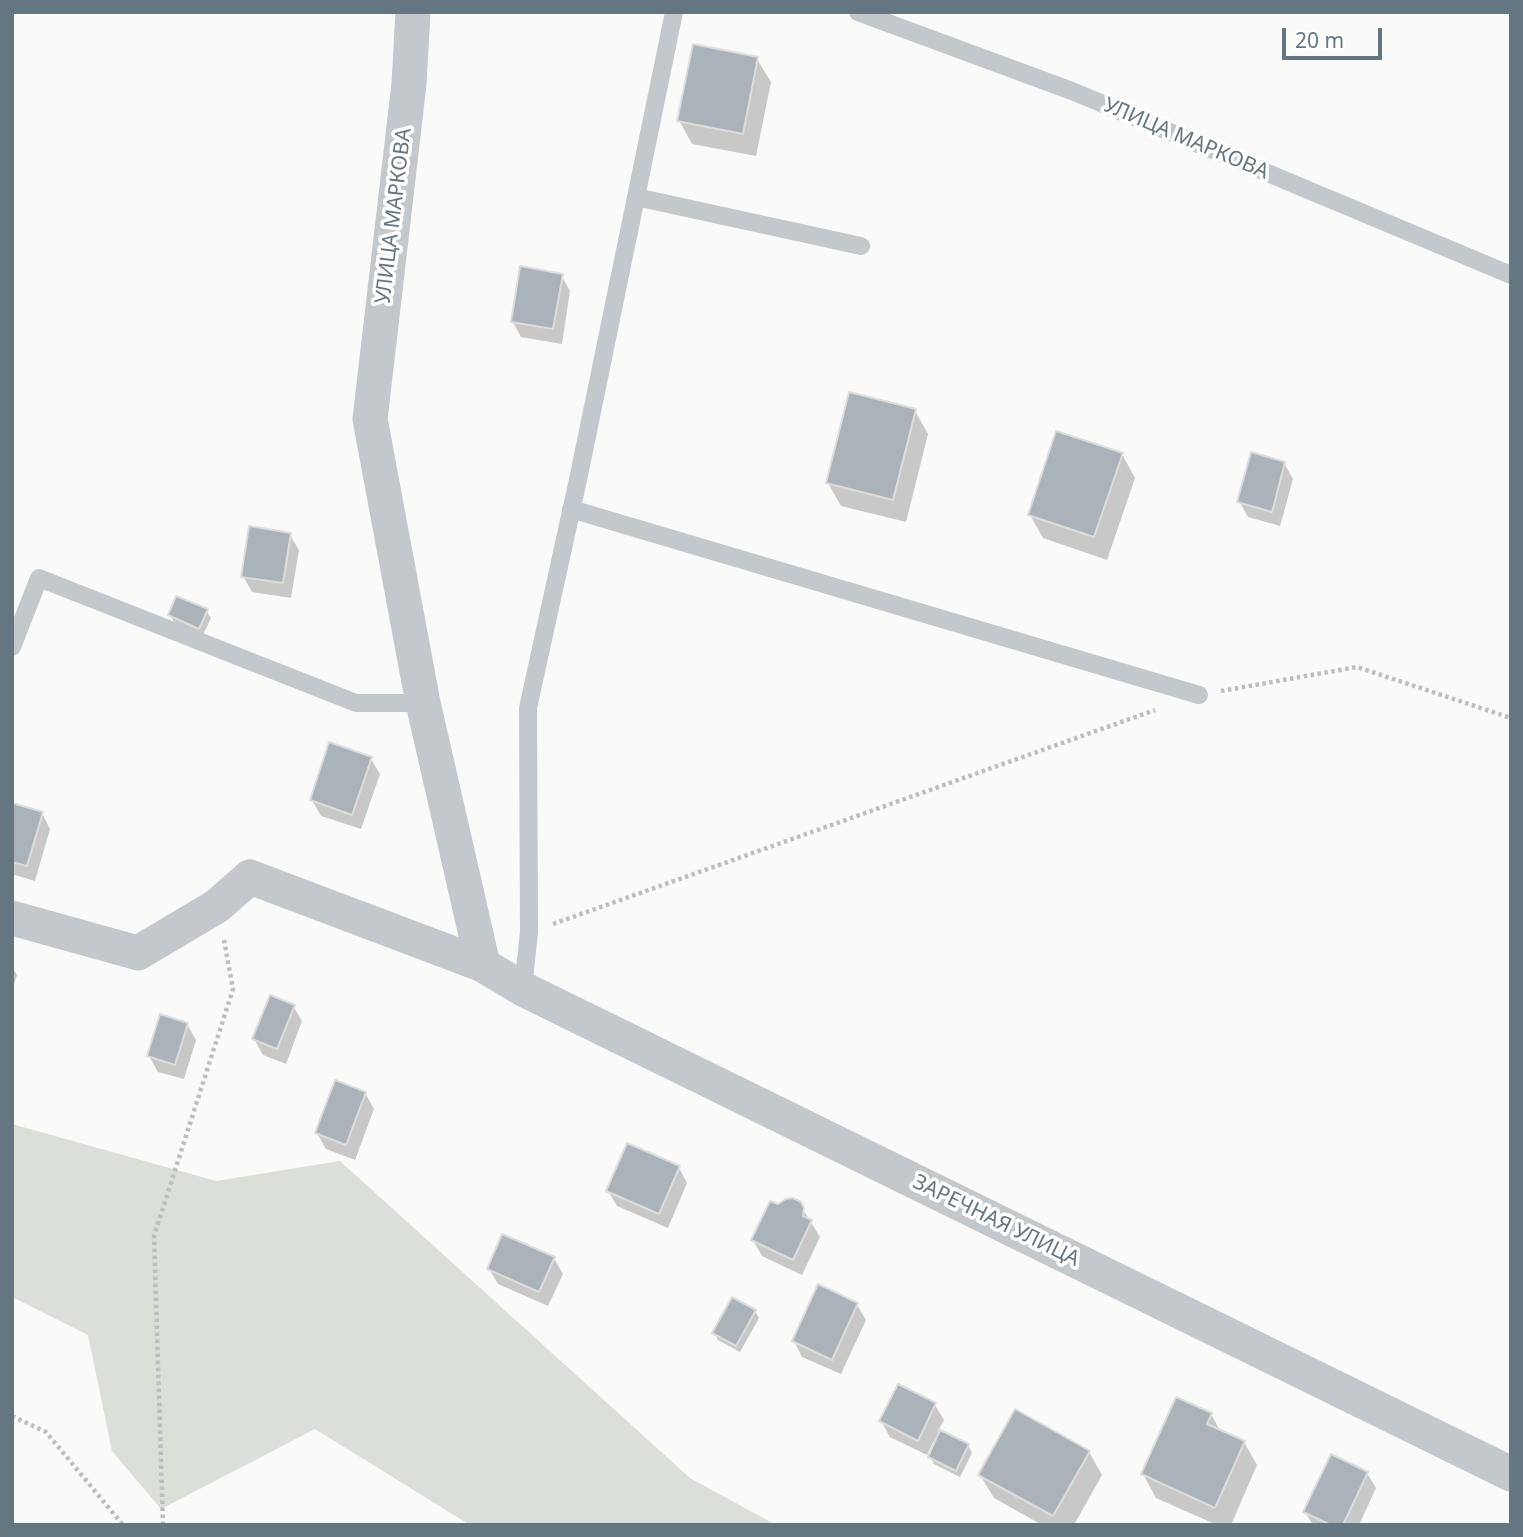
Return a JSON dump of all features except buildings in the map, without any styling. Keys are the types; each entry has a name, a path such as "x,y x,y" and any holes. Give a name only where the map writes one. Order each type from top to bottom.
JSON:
{"street":[{"name":"УЛИЦА МАРКОВА","path":"412,12 409,84 370,419 423,703 483,965"},
{"name":"ЗАРЕЧНАЯ УЛИЦА","path":"217,906 250,877 483,965 523,989 1511,1474"},
{"path":"12,918 138,953 217,906"}],"lane":[{"path":"523,989 529,932 528,708 674,12"},
{"name":"УЛИЦА МАРКОВА","path":"858,12 1072,91 1511,275"},
{"path":"636,197 861,246"},
{"path":"571,509 1199,695"},
{"path":"12,647 39,578 356,703 423,703"}],"path":[{"path":"529,932 1199,695 1357,667 1511,718"},
{"path":"163,1525 154,1236 233,989 217,906"},
{"path":"12,1416 46,1432 123,1525"}],"shaded area":[{"path":"12,1124 216,1181 340,1161 690,1478 776,1525 470,1525 315,1429 161,1509 112,1451 88,1335 12,1297"}]}
